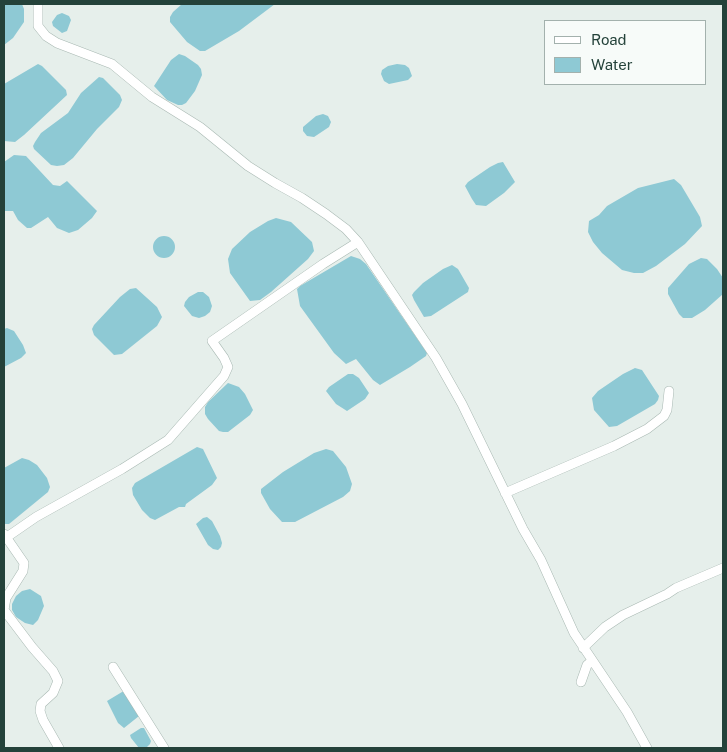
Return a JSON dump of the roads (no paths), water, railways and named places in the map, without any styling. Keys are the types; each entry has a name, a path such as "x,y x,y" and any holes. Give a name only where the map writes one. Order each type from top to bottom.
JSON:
{"street":[{"path":"38,4 38,26 46,36 57,43 112,64 152,97 200,126 248,166 326,214 346,229 358,242 436,358 462,404 523,529 541,560 574,633 627,712 648,748"},
{"path":"59,748 40,711 41,704 53,693 58,681 53,671 4,610 6,598 23,571 24,564 5,535 122,470 168,440 224,376 228,367 212,341 322,264 358,242"},
{"path":"505,493 614,446 646,429 664,416 667,410 669,391"},
{"path":"583,648 604,627 623,615 676,588 723,568"},
{"path":"581,682 587,665 592,662"},
{"path":"112,667 164,748"}],"water":[{"path":"4,4 22,4 24,22 13,38 4,45"},
{"path":"182,4 275,4 239,31 205,51 200,51 187,42 170,22 173,12"},
{"path":"62,13 69,16 71,20 67,31 62,33 53,26 52,22 57,15"},
{"path":"179,54 198,65 202,75 195,91 186,103 182,105 167,100 154,86 171,60"},
{"path":"38,64 66,90 67,95 15,142 4,141 4,84"},
{"path":"397,64 405,65 409,68 412,76 408,80 389,84 384,81 381,74 382,70"},
{"path":"99,77 103,78 120,95 122,100 119,107 97,129 73,158 64,165 51,165 34,149 35,142 41,133 68,113 81,93"},
{"path":"323,114 328,116 331,122 329,127 314,137 307,136 303,131 303,127 316,116"},
{"path":"14,155 26,156 53,185 60,186 67,181 97,211 92,218 78,230 69,233 57,228 48,217 31,228 27,228 18,220 13,211 4,211 4,162"},
{"path":"503,162 515,182 486,206 476,205 465,186 490,167"},
{"path":"674,179 681,185 700,217 702,226 685,244 656,266 643,273 622,270 602,253 593,242 588,232 589,221 599,215 607,206 638,188"},
{"path":"276,218 291,222 312,242 314,251 308,259 271,292 260,300 250,301 230,273 228,259 232,249 250,232"},
{"path":"164,236 172,239 175,247 172,255 164,258 156,255 153,247 156,239"},
{"path":"351,256 360,259 366,264 427,353 426,356 410,367 380,385 373,380 356,359 346,364 334,353 300,306 297,289 300,286"},
{"path":"701,258 707,259 723,278 723,294 705,310 692,318 683,318 668,294 668,288 689,264"},
{"path":"452,265 458,269 469,288 468,292 431,316 424,317 412,295 423,283"},
{"path":"136,288 157,307 162,317 157,326 122,354 114,355 94,335 92,329 120,297 130,289"},
{"path":"198,292 203,292 209,297 212,306 210,312 199,318 192,316 184,306 189,297"},
{"path":"7,328 14,331 26,353 21,358 4,367 4,329"},
{"path":"635,368 642,370 659,396 658,400 655,404 617,426 609,427 594,410 592,398 598,391"},
{"path":"348,374 353,374 359,378 369,393 365,399 347,411 336,404 326,391"},
{"path":"228,383 239,387 253,410 250,415 228,432 223,432 219,431 208,419 205,414 205,407"},
{"path":"197,447 203,449 217,478 212,485 186,504 185,507 179,507 155,520 150,518 142,510 133,495 132,488 135,483"},
{"path":"326,449 333,451 346,467 352,484 350,491 343,497 295,522 282,522 270,509 261,493 261,489 283,472 314,453"},
{"path":"22,458 37,465 47,478 50,487 48,492 9,524 4,524 4,468"},
{"path":"207,517 212,521 220,536 222,543 218,550 208,545 196,524"},
{"path":"30,589 41,596 44,606 38,620 33,625 25,623 16,617 12,610 12,604 16,596 22,591"},
{"path":"125,692 139,716 124,728 118,723 107,701"},
{"path":"144,728 151,741 146,748 139,748 130,735"}]}
